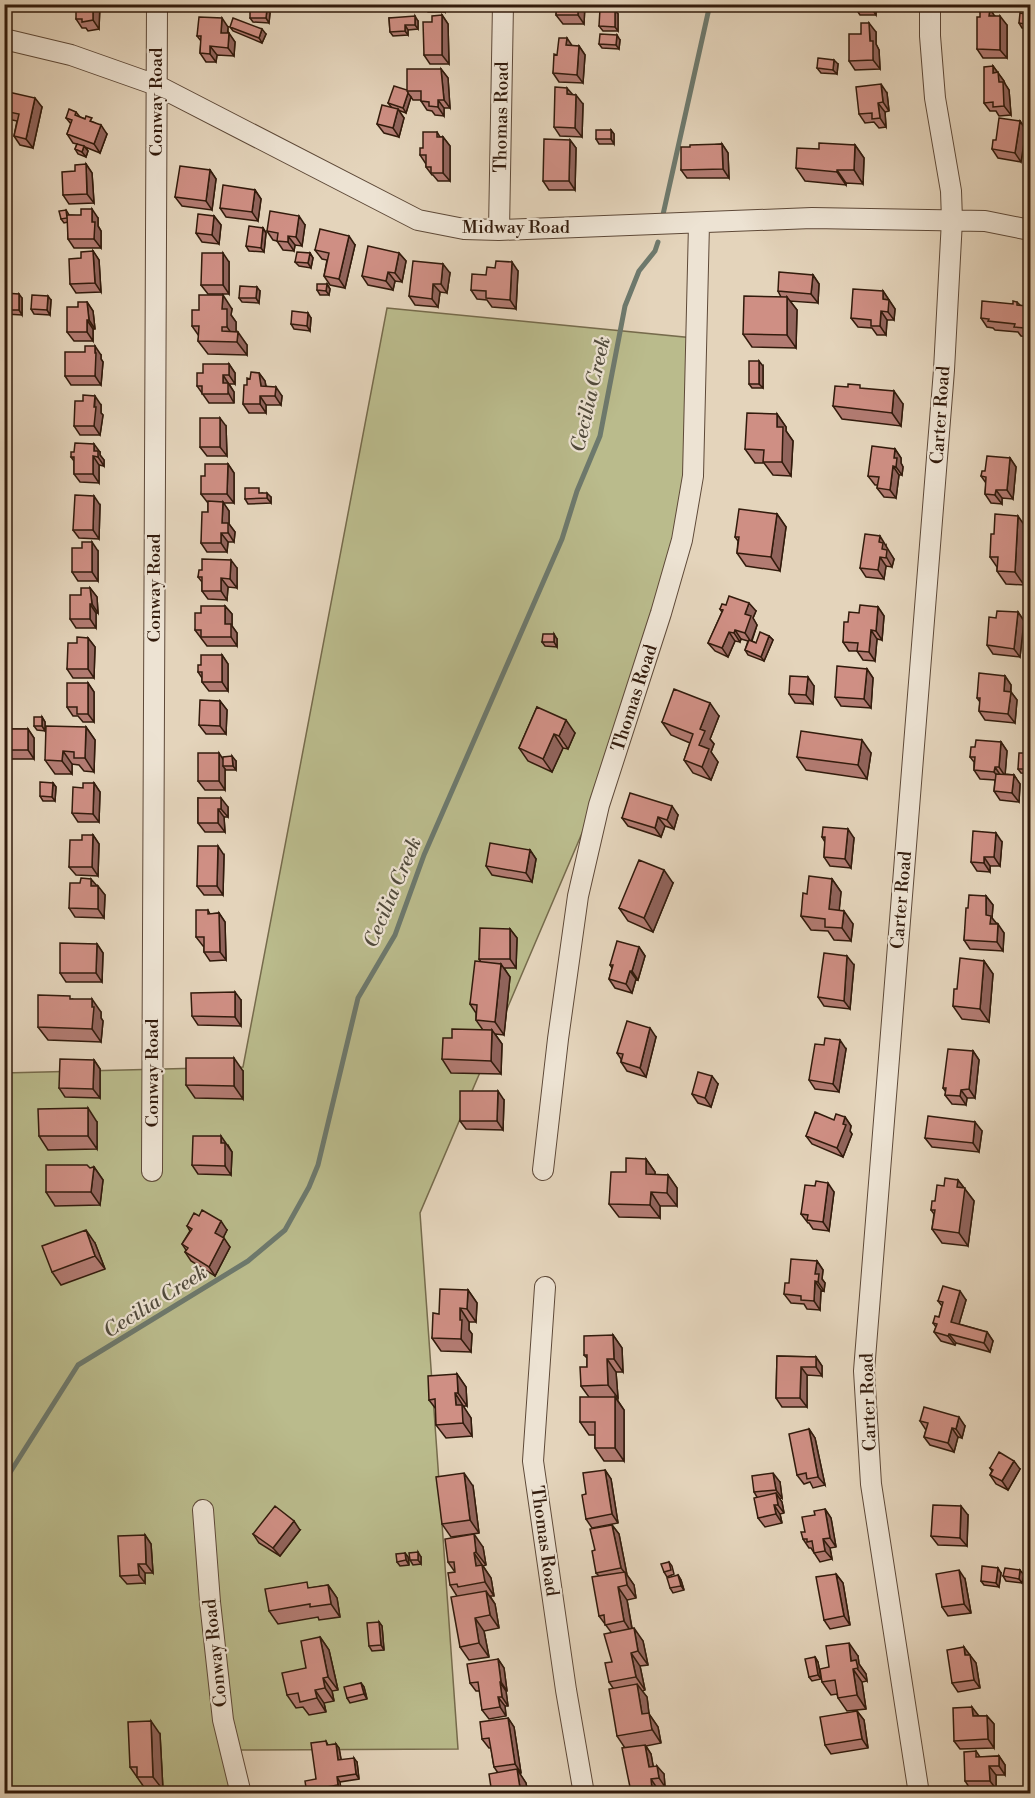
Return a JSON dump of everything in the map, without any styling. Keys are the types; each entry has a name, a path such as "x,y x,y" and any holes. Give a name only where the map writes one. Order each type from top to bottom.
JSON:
{"street":[{"name":"Conway Road","path":"152,1170 157,4"},
{"name":"Thomas Road","path":"499,230 503,4"},
{"name":"Carter Road","path":"920,1794 872,1484 864,1371 944,370 952,219 951,191 935,98 930,4"},
{"name":"Midway Road","path":"4,39 71,55 156,85 418,220 464,229 699,224 812,218 952,219 985,221 1030,230"},
{"name":"Thomas Road","path":"543,1170 558,1038 578,896 599,805 682,540 693,476 699,224"},
{"name":"Thomas Road","path":"544,1287 533,1461 566,1690 584,1794"},
{"name":"Conway Road","path":"203,1510 223,1720 241,1794"}],"green space":[{"path":"387,308 694,338 687,530 626,730 420,1213 458,1749 236,1750 238,1793 5,1793 4,1073 243,1067"}],"building":[{"path":"85,4 93,4 93,20 82,22 82,19 76,19 76,11 85,11"},
{"path":"557,4 578,4 578,15 556,15"},
{"path":"854,4 870,4 870,6 854,6"},
{"path":"250,8 267,9 266,18 250,18"},
{"path":"600,9 615,10 615,27 599,26"},
{"path":"980,9 990,9 989,16 1000,16 1000,50 977,49 977,17 980,17"},
{"path":"1020,13 1030,15 1030,25 1019,23"},
{"path":"442,15 442,55 424,55 423,22 432,22 432,16"},
{"path":"415,16 415,25 405,25 405,31 390,32 389,18"},
{"path":"199,17 222,18 221,33 229,33 228,48 210,46 210,54 200,53 201,36 197,36"},
{"path":"233,18 262,29 259,38 230,27"},
{"path":"861,23 869,23 870,41 873,41 873,60 849,61 849,34 861,34"},
{"path":"600,34 617,35 616,45 599,44"},
{"path":"559,38 567,38 566,45 579,46 577,75 553,73 554,54 557,55"},
{"path":"818,58 834,60 833,70 817,68"},
{"path":"993,66 993,73 998,72 999,82 1003,82 1004,106 993,107 993,102 984,103 984,67"},
{"path":"407,69 441,69 444,100 438,100 438,107 429,106 429,102 421,101 421,91 407,91"},
{"path":"1026,72 1030,73 1030,80 1025,79"},
{"path":"881,84 883,102 878,103 880,118 872,119 872,113 859,114 856,87"},
{"path":"394,86 407,90 403,108 388,103"},
{"path":"555,87 567,88 567,94 576,95 575,128 554,127"},
{"path":"4,91 35,98 26,139 14,136 19,114 4,111"},
{"path":"382,105 398,109 393,128 377,124"},
{"path":"69,109 76,112 75,115 85,119 86,116 92,118 90,121 101,125 94,144 67,134 72,120 66,118"},
{"path":"999,118 1020,121 1015,153 992,149 993,140 996,140"},
{"path":"596,130 611,130 611,139 596,139"},
{"path":"423,132 437,132 437,137 443,137 443,173 431,173 431,167 426,167 426,155 420,155 420,148 423,148"},
{"path":"544,139 570,140 569,181 543,181"},
{"path":"819,143 855,145 854,170 837,170 837,172 796,168 797,148 819,149"},
{"path":"77,144 84,146 82,152 75,149"},
{"path":"722,144 723,169 681,170 681,147"},
{"path":"86,164 87,194 63,195 62,172 75,171 75,165"},
{"path":"180,166 210,170 206,201 175,197"},
{"path":"223,185 255,190 252,212 220,208"},
{"path":"81,209 92,209 92,222 95,222 94,239 68,239 67,215 81,215"},
{"path":"66,210 67,218 61,219 59,211"},
{"path":"270,211 299,216 296,237 288,236 288,242 277,241 278,233 267,231"},
{"path":"198,214 214,216 212,235 196,233"},
{"path":"249,226 263,228 261,248 246,246"},
{"path":"320,229 349,236 339,279 324,276 329,253 315,250"},
{"path":"368,246 399,253 395,273 388,272 386,281 362,276"},
{"path":"93,251 95,283 70,284 69,259 81,258 81,252"},
{"path":"297,252 310,253 308,263 295,262"},
{"path":"202,253 223,253 223,285 201,285"},
{"path":"413,261 443,264 441,284 433,284 432,299 409,296"},
{"path":"496,261 512,262 510,300 486,298 486,291 471,290 472,274 486,275 487,267 495,268"},
{"path":"779,272 813,275 811,294 778,291"},
{"path":"317,284 327,284 326,291 317,290"},
{"path":"240,286 257,287 256,298 239,298"},
{"path":"853,289 883,291 883,299 889,300 888,312 881,311 880,326 871,326 871,320 851,318"},
{"path":"4,293 19,294 19,310 4,310"},
{"path":"32,295 48,296 47,310 31,309"},
{"path":"199,295 223,295 222,309 227,309 227,327 222,327 222,331 238,332 237,342 198,341 199,326 192,326 192,310 199,310"},
{"path":"744,296 787,297 787,335 743,334"},
{"path":"982,301 1013,304 1013,301 1017,302 1017,305 1027,306 1025,328 981,318"},
{"path":"78,302 87,302 89,320 87,320 87,332 67,332 67,307 78,307"},
{"path":"292,311 308,313 307,326 291,324"},
{"path":"85,346 95,346 95,376 65,376 65,352 85,352"},
{"path":"749,361 759,361 759,384 749,384"},
{"path":"203,364 229,364 229,375 223,375 223,383 228,383 228,394 202,394 202,386 197,386 197,373 203,373"},
{"path":"251,372 259,373 261,386 276,387 275,396 260,396 260,404 243,404 244,385 247,385 247,378 250,379"},
{"path":"848,384 860,385 860,388 894,391 892,413 833,406 835,386 848,387"},
{"path":"83,395 95,396 94,426 74,426 75,401 83,401"},
{"path":"747,413 777,414 777,427 783,427 782,462 763,462 764,450 745,449"},
{"path":"200,418 220,418 220,447 200,447"},
{"path":"75,443 94,444 94,451 98,451 98,457 93,456 93,474 74,474 74,457 71,457 71,452 74,452"},
{"path":"872,446 895,449 896,467 893,466 890,490 877,488 879,477 868,476"},
{"path":"987,456 1010,458 1007,490 996,490 995,495 985,494 986,477 981,476 982,471 985,471"},
{"path":"205,464 228,464 227,494 201,494 201,476 205,476"},
{"path":"245,488 259,488 259,493 267,493 267,498 245,499"},
{"path":"75,495 94,496 93,530 73,530"},
{"path":"208,501 223,502 222,523 228,523 228,533 221,533 221,543 201,543 202,512 208,512"},
{"path":"739,509 777,514 771,557 737,553 739,537 735,537"},
{"path":"995,514 1018,516 1015,572 997,571 998,557 990,557"},
{"path":"865,534 880,536 879,542 883,543 882,549 887,550 886,558 880,557 878,570 860,568"},
{"path":"82,542 92,542 92,572 72,572 72,548 82,548"},
{"path":"202,559 231,560 230,579 221,578 221,591 202,591 202,577 198,577 199,570 202,570"},
{"path":"81,588 90,588 92,604 90,604 90,619 70,619 70,595 81,595"},
{"path":"729,596 749,603 745,614 751,616 745,633 735,630 734,633 729,632 722,648 708,643 723,610 720,609 722,604 726,605"},
{"path":"860,605 878,607 876,631 871,630 869,652 857,651 858,643 843,642 844,622 848,622 849,612 859,613"},
{"path":"201,606 225,606 225,624 231,624 231,637 201,637 201,630 195,630 195,613 201,613"},
{"path":"997,611 1018,612 1014,649 987,645 989,617 996,618"},
{"path":"760,632 769,636 761,657 745,650 749,640 756,643"},
{"path":"543,634 554,634 554,642 542,642"},
{"path":"77,637 88,638 88,669 67,669 68,643 77,643"},
{"path":"201,655 222,655 222,682 202,682 202,672 198,672"},
{"path":"837,666 867,669 864,699 835,697"},
{"path":"979,673 1005,676 1004,691 1011,692 1008,714 979,711 980,698 977,698"},
{"path":"790,676 808,677 806,695 789,694"},
{"path":"67,683 88,683 88,714 77,714 77,707 67,707"},
{"path":"674,689 710,703 700,729 705,731 699,745 709,749 702,767 684,760 693,734 662,722"},
{"path":"200,700 220,701 220,726 199,725"},
{"path":"537,707 566,720 559,736 554,734 543,759 519,748"},
{"path":"34,717 42,717 42,726 34,726"},
{"path":"46,726 86,727 85,758 74,758 74,752 63,751 62,761 45,760"},
{"path":"4,729 28,729 28,750 4,750"},
{"path":"1026,730 1030,730 1030,738 1025,738"},
{"path":"801,731 862,740 858,765 797,757"},
{"path":"976,740 1001,742 999,767 995,767 994,772 974,770 975,757 970,757 971,747 975,747"},
{"path":"198,753 219,753 219,781 198,781"},
{"path":"1019,753 1029,753 1028,769 1018,769"},
{"path":"232,756 233,766 223,766 223,757"},
{"path":"996,774 1014,775 1012,793 994,791"},
{"path":"40,782 53,783 52,797 40,796"},
{"path":"83,783 94,783 93,814 72,813 73,787 83,788"},
{"path":"630,793 672,806 667,820 658,817 655,828 622,818"},
{"path":"198,798 221,798 218,823 198,823"},
{"path":"823,827 848,829 845,859 824,857"},
{"path":"973,831 996,833 994,857 984,857 984,863 971,862"},
{"path":"82,835 93,835 92,867 69,867 70,840 82,840"},
{"path":"490,843 530,850 526,873 486,866"},
{"path":"198,846 218,846 217,886 197,886"},
{"path":"639,860 664,870 644,918 619,908"},
{"path":"809,876 832,879 829,909 844,911 842,928 825,927 825,919 801,916 803,893 807,894"},
{"path":"81,878 91,879 91,886 98,886 98,909 69,908 70,883 80,883"},
{"path":"969,895 986,896 986,915 991,916 990,924 998,924 997,942 964,940"},
{"path":"196,910 208,910 208,914 219,913 220,952 204,952 204,937 196,937"},
{"path":"480,928 510,929 510,959 479,959"},
{"path":"617,941 639,947 626,984 609,979 613,965 610,965"},
{"path":"60,943 97,944 96,973 60,973"},
{"path":"824,953 847,956 844,1001 818,997"},
{"path":"960,958 984,961 980,1009 953,1006"},
{"path":"475,961 501,964 495,1022 476,1020 477,1005 470,1004"},
{"path":"235,992 235,1017 192,1016 191,993"},
{"path":"38,995 92,999 92,1007 94,1007 92,1029 38,1027"},
{"path":"627,1021 650,1028 640,1068 621,1062 623,1054 617,1053"},
{"path":"452,1029 492,1030 491,1061 442,1059 443,1038 452,1038"},
{"path":"825,1038 840,1040 833,1084 809,1080 815,1044 824,1045"},
{"path":"948,1049 973,1051 969,1089 961,1090 960,1096 945,1095 946,1088 943,1088"},
{"path":"186,1058 234,1058 234,1086 186,1085"},
{"path":"60,1059 94,1060 93,1089 59,1088"},
{"path":"698,1072 712,1076 705,1098 692,1094"},
{"path":"460,1091 498,1091 497,1121 460,1121"},
{"path":"88,1108 88,1136 39,1136 38,1109"},
{"path":"815,1112 834,1120 836,1114 845,1117 843,1124 846,1125 837,1148 806,1136"},
{"path":"928,1116 975,1122 973,1143 925,1138"},
{"path":"193,1136 221,1136 221,1143 225,1143 225,1166 192,1165"},
{"path":"626,1158 646,1159 646,1174 668,1175 667,1193 651,1192 650,1205 609,1204 611,1172 626,1172"},
{"path":"46,1165 94,1167 91,1192 46,1192"},
{"path":"945,1178 958,1180 957,1187 965,1188 959,1233 932,1229 935,1210 931,1210 932,1201 935,1201 937,1185 944,1186"},
{"path":"816,1181 828,1183 823,1222 807,1220 808,1215 801,1214 805,1185 815,1186"},
{"path":"202,1210 221,1221 215,1233 224,1238 209,1267 185,1252 188,1248 182,1244 192,1229 187,1226 194,1213 199,1216"},
{"path":"86,1230 95,1256 52,1272 42,1246"},
{"path":"791,1259 817,1261 815,1274 819,1274 818,1282 815,1281 814,1301 801,1300 801,1296 784,1294 785,1283 789,1283"},
{"path":"943,1286 960,1291 951,1322 987,1332 984,1343 934,1332 937,1324 933,1323 935,1316 939,1317 943,1302 938,1301"},
{"path":"440,1289 468,1290 467,1309 460,1308 461,1339 432,1338 433,1313 439,1314"},
{"path":"613,1335 614,1359 607,1359 608,1385 581,1386 580,1367 587,1367 587,1355 584,1355 584,1336"},
{"path":"777,1356 816,1357 816,1367 801,1367 800,1398 776,1398"},
{"path":"457,1374 456,1405 462,1405 463,1423 436,1425 435,1399 429,1400 428,1376"},
{"path":"580,1397 615,1397 615,1448 595,1448 595,1422 580,1422"},
{"path":"924,1407 959,1417 956,1429 952,1428 948,1443 924,1437 928,1423 920,1421"},
{"path":"809,1429 818,1477 807,1479 806,1473 797,1475 789,1434"},
{"path":"999,1452 1014,1461 1002,1481 990,1475 993,1470 990,1468"},
{"path":"605,1470 612,1514 586,1519 582,1495 586,1494 583,1473"},
{"path":"464,1473 470,1520 442,1524 436,1477"},
{"path":"773,1473 776,1490 754,1492 752,1476"},
{"path":"776,1493 778,1505 774,1505 776,1514 758,1518 754,1498"},
{"path":"933,1505 961,1506 960,1538 931,1536"},
{"path":"275,1506 294,1521 273,1548 253,1534"},
{"path":"825,1509 830,1538 823,1539 825,1551 814,1553 812,1541 807,1542 807,1539 803,1539 801,1532 805,1532 802,1517 815,1515 814,1511"},
{"path":"612,1525 621,1568 596,1573 592,1551 595,1550 590,1529"},
{"path":"474,1534 476,1566 482,1565 485,1582 458,1587 457,1584 450,1585 448,1573 455,1572 454,1562 448,1562 445,1539"},
{"path":"145,1535 146,1564 138,1564 139,1575 120,1576 118,1536"},
{"path":"418,1552 418,1560 410,1560 409,1553"},
{"path":"405,1553 406,1560 397,1562 396,1554"},
{"path":"669,1562 671,1570 664,1572 661,1564"},
{"path":"982,1566 998,1568 996,1583 981,1581"},
{"path":"1005,1568 1020,1570 1019,1579 1003,1576"},
{"path":"959,1570 964,1604 942,1607 936,1574"},
{"path":"625,1572 627,1585 618,1587 624,1621 605,1625 604,1615 599,1616 592,1577"},
{"path":"836,1574 844,1616 824,1620 816,1577"},
{"path":"678,1575 681,1586 670,1588 667,1578"},
{"path":"307,1582 308,1588 328,1585 331,1604 310,1607 310,1604 269,1611 265,1589"},
{"path":"486,1591 490,1615 475,1618 479,1643 460,1647 451,1597"},
{"path":"379,1622 381,1645 369,1646 367,1623"},
{"path":"634,1628 638,1651 631,1653 636,1677 609,1682 605,1663 612,1662 604,1634"},
{"path":"320,1637 328,1677 323,1678 325,1688 315,1690 317,1698 300,1702 298,1693 287,1695 282,1673 306,1668 301,1641"},
{"path":"849,1643 851,1661 856,1660 858,1668 853,1669 857,1695 838,1698 835,1680 822,1682 820,1669 829,1667 826,1646"},
{"path":"964,1647 965,1655 970,1655 974,1680 952,1683 947,1650"},
{"path":"815,1657 818,1675 809,1677 805,1659"},
{"path":"498,1659 502,1697 498,1697 500,1707 482,1710 478,1682 470,1683 467,1664"},
{"path":"361,1683 364,1694 347,1698 344,1687"},
{"path":"637,1684 642,1714 649,1713 652,1730 617,1736 609,1689"},
{"path":"972,1707 973,1716 987,1716 988,1739 954,1741 953,1708"},
{"path":"857,1711 862,1739 825,1745 820,1717"},
{"path":"508,1718 515,1764 494,1767 489,1738 482,1739 480,1722"},
{"path":"151,1721 153,1777 137,1777 137,1767 130,1767 128,1722"},
{"path":"326,1741 327,1745 336,1744 338,1760 354,1758 356,1774 337,1777 338,1785 326,1787 327,1794 307,1794 305,1781 316,1779 311,1743"},
{"path":"645,1745 649,1767 657,1766 659,1778 651,1779 652,1789 631,1792 622,1748"},
{"path":"976,1751 976,1757 999,1756 999,1766 989,1766 990,1781 965,1781 964,1752"},
{"path":"517,1769 520,1788 514,1789 515,1794 492,1794 489,1774"}],"waterway":[{"name":"Cecilia Creek","path":"662,219 710,4"},
{"name":"Cecilia Creek","path":"4,1482 78,1365 248,1261 285,1230 309,1187 318,1165 358,998 395,935 424,855 562,539 577,491 600,436 625,306 639,271 655,251 658,242"}]}
